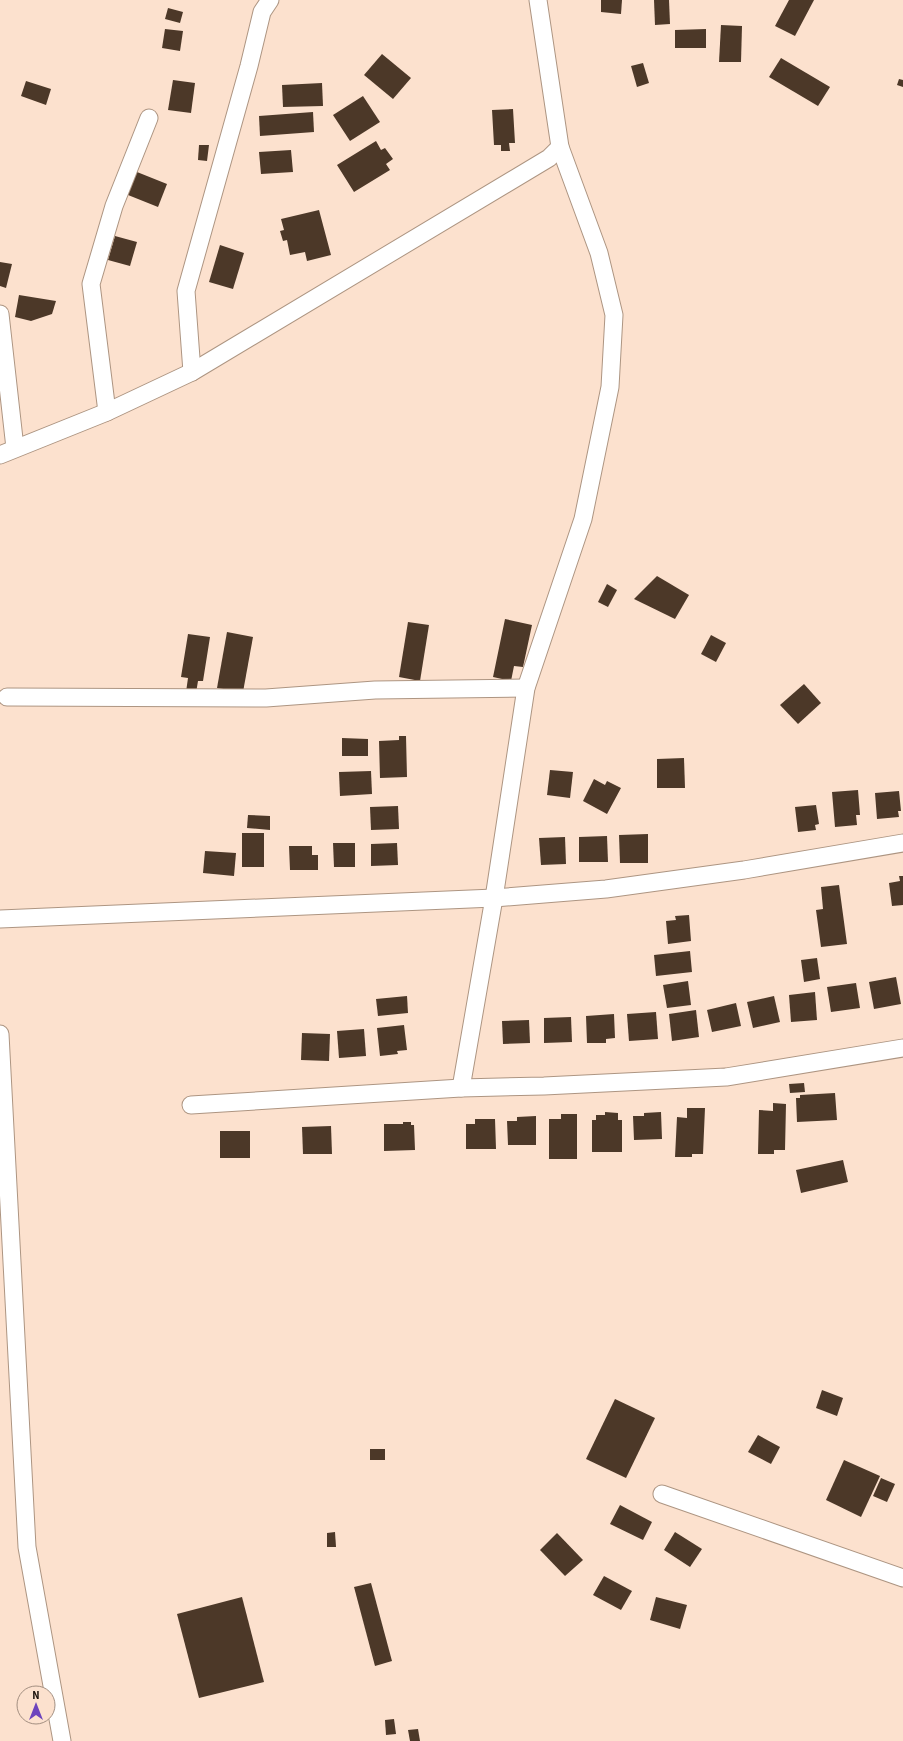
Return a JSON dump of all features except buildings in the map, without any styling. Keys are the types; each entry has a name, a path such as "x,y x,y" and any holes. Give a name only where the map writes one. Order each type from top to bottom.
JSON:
{"street":[{"path":"192,372 186,291 249,66 262,12 270,0"},
{"path":"462,1088 494,898 526,688 583,519 610,387 614,315 599,253 560,147 538,0"},
{"path":"107,412 92,284 114,206 149,118"},
{"path":"0,314 8,451 107,412 192,372 549,158 560,147"},
{"path":"7,697 266,698 375,690 526,688"},
{"path":"0,919 494,898 614,888 744,870 903,844"},
{"path":"0,1034 27,1547 62,1741"},
{"path":"191,1105 462,1088 544,1086 726,1077 903,1048"},
{"path":"662,1494 903,1578"}]}
